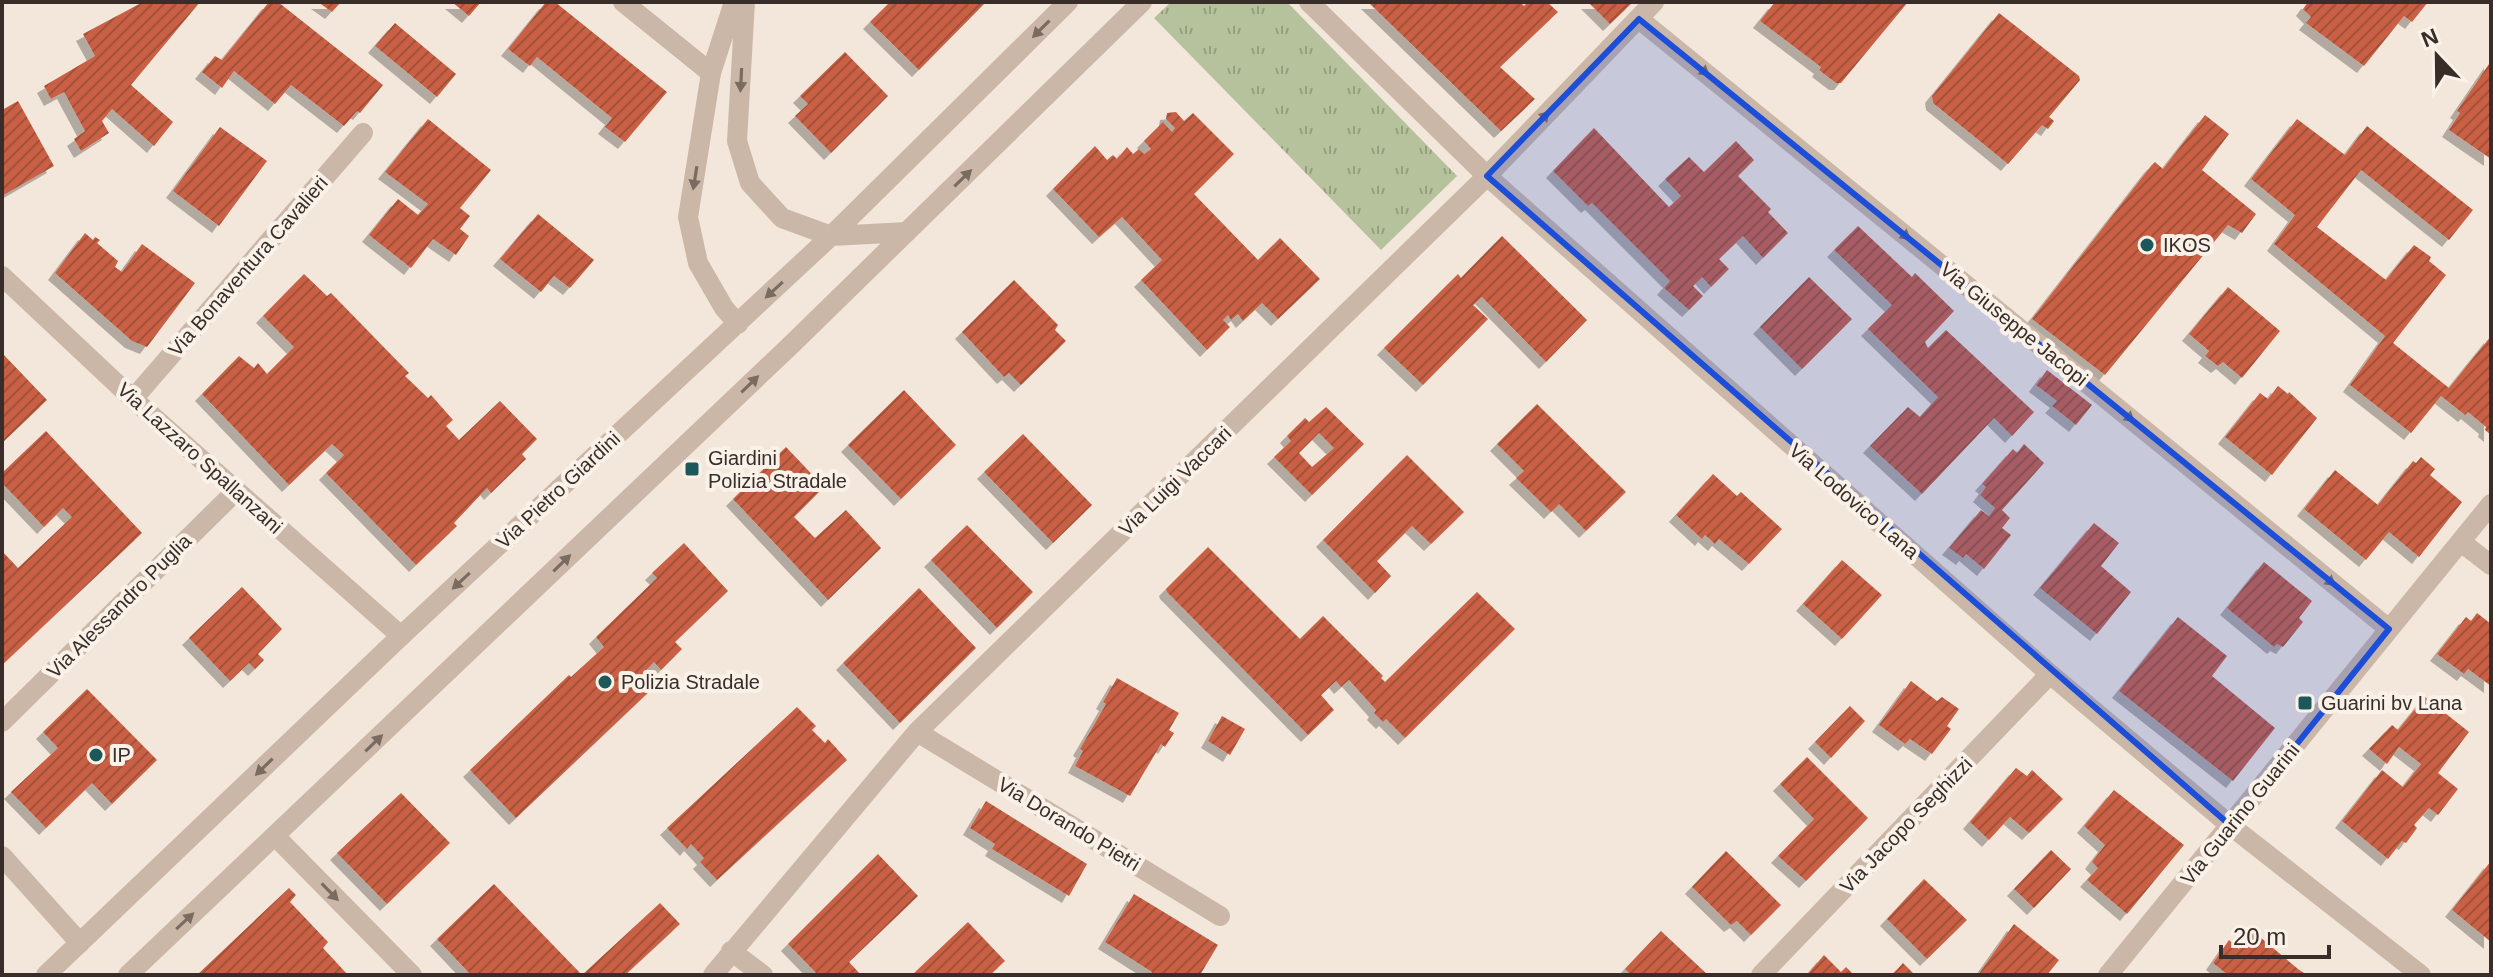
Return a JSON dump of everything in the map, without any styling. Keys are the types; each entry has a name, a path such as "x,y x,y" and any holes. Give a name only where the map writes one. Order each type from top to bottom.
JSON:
{"street":[{"path":"623,2 711,73"},
{"path":"734,2 711,73 688,217 698,263 724,308 738,324"},
{"path":"745,2 737,141 750,183 782,218 831,236 907,232"},
{"name":"Via Pietro Giardini","path":"46,975 401,636 831,236 1068,2"},
{"path":"128,975 907,232 1142,2"},
{"name":"Via Lodovico Lana","path":"1309,2 1487,176 2050,674 2231,826 2421,975"},
{"name":"Via Luigi Vaccari","path":"713,975 917,732 1487,176 1654,2"},
{"name":"Via Giuseppe Jacopi","path":"1639,19 2389,629"},
{"name":"Via Bonaventura Cavalieri","path":"133,399 363,133"},
{"name":"Via Lazzaro Spallanzani","path":"2,276 133,399 401,636"},
{"name":"Via Alessandro Puglia","path":"2,722 236,491"},
{"name":"Via Guarino Guarini","path":"2108,975 2491,504"},
{"path":"2461,542 2491,565"},
{"name":"Via Jacopo Seghizzi","path":"1761,975 2050,674"},
{"name":"Via Dorando Pietri","path":"917,732 1220,916"},
{"path":"275,836 412,975"},
{"path":"2,856 80,943"},
{"path":"731,951 763,975"}],"highlighted area":[{"path":"1639,19 2389,629 2231,826 1487,176"}],"green space":[{"path":"1171,2 1287,2 1457,176 1381,250 1154,18"}],"building":[{"path":"143,2 200,2 131,85 173,122 154,146 112,109 102,121 109,133 81,151 74,139 85,131 64,92 51,99 44,86 95,56 83,34"},
{"path":"269,2 278,2 383,85 360,113 357,111 344,126 291,85 275,104 234,71 222,88 202,72 215,56 222,60"},
{"path":"318,2 341,2 332,12"},
{"path":"452,2 481,2 469,16"},
{"path":"546,2 555,2 667,92 625,142 605,127 612,118 537,57 530,66 508,49"},
{"path":"890,2 986,2 919,70 870,22"},
{"path":"1368,2 1520,2 1524,6 1528,2 1547,2 1558,12 1500,67 1535,99 1501,131"},
{"path":"1588,2 1633,2 1610,24"},
{"path":"1775,2 1908,2 1841,83 1836,83 1819,70 1821,67 1760,21"},
{"path":"2308,2 2428,2 2412,22 2404,16 2364,66 2306,23 2311,17 2303,9"},
{"path":"1999,13 2079,76 2080,80 2049,117 2054,121 2048,129 2042,125 2008,164 1933,103 1932,96"},
{"path":"395,23 456,74 437,97 375,46"},
{"path":"845,52 888,96 831,153 795,116 808,104 800,96"},
{"path":"2491,61 2491,159 2449,130 2460,113 2457,111"},
{"path":"18,101 54,166 2,196 2,110"},
{"path":"1176,112 1184,121 1193,113 1234,154 1194,194 1258,260 1280,238 1320,279 1278,319 1262,303 1243,321 1238,314 1231,320 1228,315 1223,320 1230,327 1207,350 1141,280 1162,260 1122,217 1099,237 1053,189 1095,146 1107,160 1113,155 1117,159 1127,147 1133,154 1139,149 1144,154 1151,149 1144,141 1163,122 1172,132 1175,128 1166,119 1167,113"},
{"path":"2205,115 2229,134 2202,170 2256,214 2242,233 2228,225 2105,375 2032,319 2151,166 2155,162 2163,169"},
{"path":"428,119 491,170 460,208 470,216 460,229 469,236 456,255 433,239 411,268 369,235 398,199 418,215 428,204 385,172"},
{"path":"2297,119 2345,155 2367,126 2473,210 2449,240 2361,170 2317,227 2386,280 2414,245 2431,257 2429,261 2446,275 2393,343 2449,388 2491,336 2491,435 2468,412 2465,415 2441,396 2411,433 2350,385 2385,336 2274,244 2295,215 2251,179"},
{"path":"220,127 267,161 219,226 173,191"},
{"path":"1594,128 1669,207 1681,196 1665,179 1689,157 1704,172 1736,141 1754,160 1738,176 1771,209 1768,212 1788,233 1763,258 1743,236 1719,259 1729,269 1711,287 1702,277 1693,286 1703,296 1689,310 1664,288 1670,281 1592,203 1588,206 1553,171"},
{"path":"538,214 594,260 570,288 554,276 541,292 500,259"},
{"path":"1858,226 1912,277 1915,273 1954,311 1925,342 1928,348 1946,330 2034,412 2012,436 1994,418 1922,494 1870,446 1908,407 1920,417 1938,397 1868,329 1892,305 1834,250"},
{"path":"85,233 93,240 95,237 100,240 97,243 118,261 115,267 122,272 142,244 195,283 147,347 132,341 55,273"},
{"path":"1502,236 1587,320 1546,362 1482,297 1473,305 1488,319 1423,385 1384,348 1458,274 1461,278"},
{"path":"304,274 327,296 331,293 409,373 405,376 428,398 431,395 453,420 446,426 459,440 500,401 537,439 522,454 526,459 491,493 487,488 454,523 457,526 416,565 326,473 344,455 332,444 289,485 202,394 239,356 254,368 258,363 267,374 294,347 263,316"},
{"path":"1809,277 1852,319 1802,369 1760,327"},
{"path":"1014,280 1058,325 1055,330 1066,341 1021,385 1009,373 1004,377 962,332"},
{"path":"2228,287 2280,331 2242,378 2223,362 2218,366 2205,356 2209,351 2189,334"},
{"path":"2,353 47,400 2,443"},
{"path":"2047,370 2092,405 2076,425 2052,406 2057,401 2036,385"},
{"path":"2278,386 2317,418 2272,475 2225,437 2260,393 2268,399"},
{"path":"904,390 956,445 901,499 848,445"},
{"path":"1537,404 1626,492 1586,531 1559,504 1551,512 1516,478 1524,471 1497,444"},
{"path":"1326,407 1364,444 1312,495 1274,457 1291,441 1287,436 1305,418 1309,422","holes":["1319,433 1334,448 1312,467 1299,453"]},
{"path":"46,431 142,533 2,665 2,551 18,568 72,517 63,508 44,527 2,483 2,473"},
{"path":"1023,434 1092,505 1053,543 984,472"},
{"path":"2024,444 2044,463 2002,510 2010,518 2002,528 2011,535 1984,569 1966,554 1963,558 1949,548 1981,510 1989,516 1995,508 1980,495 1986,487 1982,484 2013,449 2017,453"},
{"path":"786,447 824,487 794,517 815,538 846,510 881,548 828,600 733,499"},
{"path":"1407,455 1464,512 1431,544 1412,526 1377,561 1391,576 1375,593 1323,540"},
{"path":"2421,457 2435,469 2430,475 2462,502 2419,557 2389,532 2366,560 2304,509 2335,470 2378,505 2413,461 2416,463"},
{"path":"1713,474 1737,496 1741,492 1782,529 1749,564 1719,539 1715,544 1705,535 1702,539 1676,515"},
{"path":"2094,523 2119,543 2101,566 2131,592 2097,634 2040,588"},
{"path":"967,525 1033,592 997,628 931,560"},
{"name":"Polizia Stradale","path":"684,543 728,591 675,642 682,649 661,670 654,662 642,675 654,687 516,818 470,770 569,675 571,677 604,647 596,637 657,578 652,573"},
{"path":"1208,547 1300,639 1323,616 1383,676 1381,678 1385,682 1477,592 1515,629 1405,738 1386,719 1383,722 1374,713 1376,710 1349,680 1341,687 1336,681 1321,695 1334,710 1308,735 1167,592 1166,589"},
{"path":"1842,560 1882,595 1842,639 1803,604"},
{"path":"2264,562 2312,601 2299,618 2303,622 2283,647 2277,644 2274,647 2227,608"},
{"path":"242,587 282,629 258,654 264,660 255,669 249,663 230,681 189,638"},
{"path":"919,588 976,648 900,723 843,663"},
{"path":"2477,613 2491,624 2491,686 2468,669 2464,674 2437,654 2466,617 2471,621"},
{"path":"2178,617 2227,656 2212,676 2275,728 2233,781 2119,691"},
{"path":"1117,678 1179,713 1169,730 1174,733 1165,747 1161,744 1130,796 1075,766 1083,751 1080,749"},
{"path":"1911,681 1937,701 1942,697 1959,709 1947,726 1951,729 1932,754 1910,739 1905,744 1879,725"},
{"path":"87,689 157,760 112,804 92,783 46,828 11,792 58,748 43,732"},
{"path":"2425,697 2429,700 2432,697 2442,705 2440,709 2469,732 2438,773 2458,789 2438,815 2429,808 2414,825 2417,828 2406,843 2402,841 2388,859 2342,821 2382,770 2403,787 2421,764 2399,747 2387,764 2369,749 2392,725 2398,730"},
{"path":"1850,706 1865,721 1831,758 1815,742"},
{"path":"797,707 816,726 812,730 825,743 828,739 847,760 717,880 700,862 704,858 691,844 687,849 667,828"},
{"path":"1222,716 1245,729 1230,755 1208,741"},
{"path":"1807,757 1868,818 1806,881 1778,856 1814,819 1780,784"},
{"path":"2016,768 2027,776 2032,770 2063,799 2029,833 2010,817 1989,840 1970,822"},
{"path":"2114,790 2184,845 2127,914 2087,880 2098,868 2092,862 2105,845 2084,826"},
{"path":"401,793 450,843 387,904 337,853"},
{"path":"986,801 1087,864 1069,896 992,849 995,844 970,828"},
{"path":"2051,850 2071,869 2034,908 2014,889"},
{"path":"1726,851 1781,905 1751,935 1737,921 1731,925 1692,887"},
{"path":"878,854 918,896 849,962 861,975 818,975 788,944"},
{"path":"2491,861 2491,942 2452,910"},
{"path":"1924,879 1967,920 1927,959 1887,919"},
{"path":"494,884 582,975 471,975 437,939"},
{"path":"289,888 296,895 290,902 328,942 323,948 348,975 197,975"},
{"path":"1134,894 1218,945 1200,975 1150,975 1152,972 1105,942"},
{"path":"660,903 680,924 625,975 582,975"},
{"path":"968,922 1005,961 990,975 912,975"},
{"path":"2014,924 2059,960 2047,975 1978,975"},
{"path":"1661,931 1708,975 1631,975 1625,969"},
{"path":"2254,932 2307,975 2228,975 2213,963 2229,940 2239,949"},
{"path":"1824,955 1841,972 1846,967 1854,975 1807,975"},
{"path":"1903,963 1915,975 1892,975"}],"place":[{"name":"IKOS","path":"2147,245"},
{"name":"Giardini Polizia Stradale","path":"692,469"},
{"name":"Polizia Stradale","path":"605,682"},
{"name":"Guarini bv Lana","path":"2305,703"},
{"name":"IP","path":"96,755"}]}
